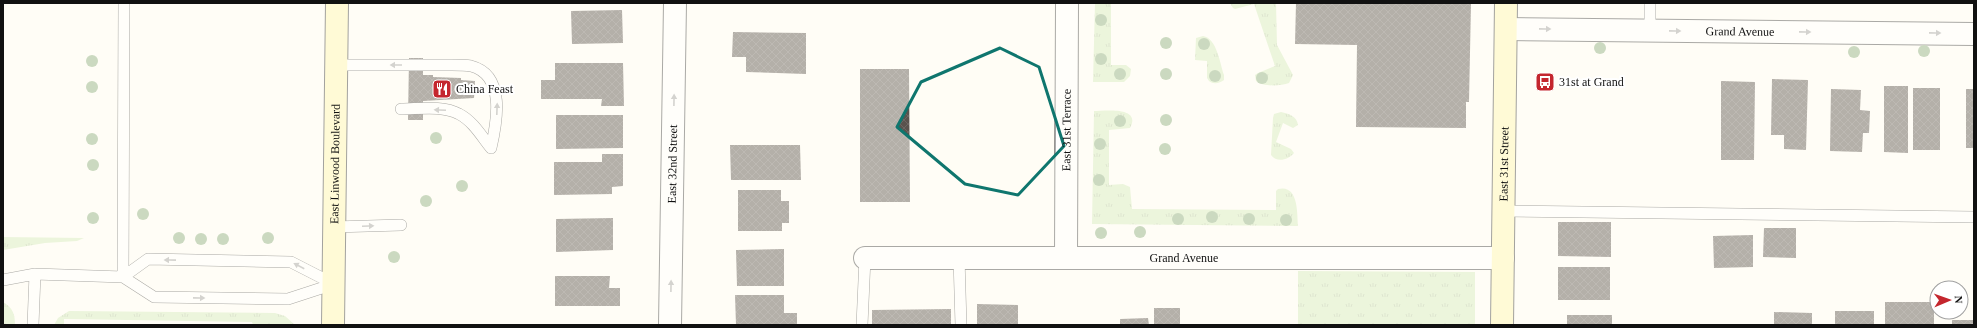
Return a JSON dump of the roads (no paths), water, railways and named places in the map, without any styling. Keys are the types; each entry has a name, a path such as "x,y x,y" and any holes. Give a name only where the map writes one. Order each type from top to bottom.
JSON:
{"main road":[{"name":"East Linwood Boulevard","path":"333,325 337,3"},
{"name":"East 31st Street","path":"1502,325 1506,3"}],"street":[{"name":"East 32nd Street","path":"670,325 676,3"},
{"name":"East 31st Terrace","path":"1066,258 1067,3"},
{"name":"Grand Avenue","path":"1506,29 1974,34"},
{"name":"Grand Avenue","path":"865,258 1503,258"}],"lane":[{"path":"123,277 124,3"},
{"path":"1650,3 1650,30"},
{"path":"337,65 471,66 485,73 492,84 497,101 496,125 492,148 473,125 459,114 444,110 401,109"},
{"path":"1504,211 1974,217"},
{"path":"334,227 402,225"},
{"path":"862,325 865,258"},
{"path":"959,258 961,325"},
{"path":"123,277 148,259 292,262 334,284"},
{"path":"33,325 35,274"},
{"path":"3,280 35,274 123,277 154,297 288,299 334,284"}],"place":[{"name":"31st at Grand","path":"1545,82"},
{"name":"China Feast","path":"442,89"}]}
